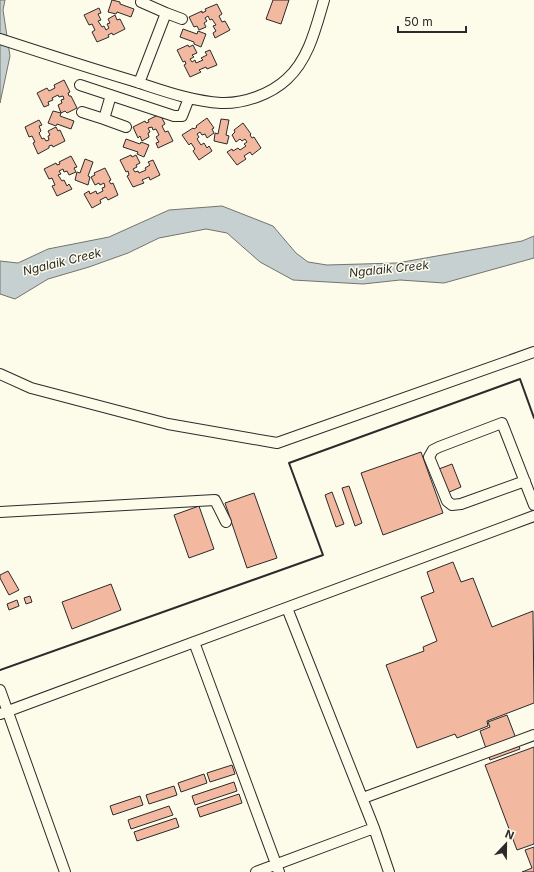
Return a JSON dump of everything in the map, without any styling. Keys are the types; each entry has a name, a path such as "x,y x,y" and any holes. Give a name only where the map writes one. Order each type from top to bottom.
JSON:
{"street":[{"path":"0,39 44,54 190,98 222,103 253,98 274,90 288,78 300,64 311,42 324,0"},
{"path":"141,2 182,19"},
{"path":"138,83 166,13"},
{"path":"80,85 180,117 182,116 190,98"},
{"path":"104,119 111,95"},
{"path":"82,112 126,127"},
{"path":"0,374 31,388 168,424 277,443 534,352"},
{"path":"525,481 461,504 452,505 447,501 429,457 433,450 439,446 502,423 525,481 534,505"},
{"path":"0,512 215,500 226,522"},
{"path":"4,712 534,516"},
{"path":"287,608 363,798 389,872"},
{"path":"194,642 277,868"},
{"path":"0,690 4,712 65,872"},
{"path":"363,798 534,735"},
{"path":"256,872 277,868 374,828"}],"water":[{"path":"0,0 5,0 3,10 10,56 0,103"},
{"name":"Ngalaik Creek","path":"222,206 273,226 296,253 308,262 327,265 397,263 522,241 534,236 534,258 444,283 400,280 363,284 293,280 260,262 227,233 206,229 159,238 128,253 89,267 48,279 15,299 0,294 0,261 18,263 48,249 109,237 169,210"}],"building":[{"path":"112,0 134,9 131,17 117,12 116,14 108,12"},
{"path":"273,0 289,0 281,24 266,19"},
{"path":"217,4 222,14 219,16 222,22 225,21 230,30 215,38 213,33 216,31 213,26 216,25 212,19 210,20 208,16 205,18 207,21 204,23 206,27 199,30 197,26 194,27 189,17 202,11 202,13 206,11 205,9"},
{"path":"99,8 101,13 98,14 101,20 98,21 102,27 104,26 106,30 109,28 107,24 110,23 108,19 115,15 117,20 120,19 125,29 113,35 112,33 108,35 109,37 97,42 92,32 95,30 92,24 89,25 84,15"},
{"path":"183,29 197,34 198,31 206,34 201,47 194,44 194,42 180,37"},
{"path":"188,45 189,47 193,45 197,53 192,55 194,57 190,59 192,62 195,60 196,63 203,60 201,58 207,55 205,52 210,50 217,65 199,70 201,72 190,77 184,65 186,64 185,61 183,62 177,50"},
{"path":"64,80 70,92 68,93 69,96 71,96 77,108 67,113 65,111 61,113 58,105 62,103 61,100 64,99 63,96 59,97 58,95 52,98 53,100 48,102 49,105 44,107 37,93 47,88 49,91 55,88 54,85"},
{"path":"53,111 61,113 60,116 74,121 71,129 57,124 56,126 48,123"},
{"path":"160,114 165,124 162,126 165,132 168,131 173,141 158,148 156,143 159,142 156,137 159,135 156,129 153,130 152,127 148,128 150,132 148,133 149,137 142,141 140,136 138,138 133,127 145,121 146,123 149,122 148,120"},
{"path":"207,118 214,128 212,129 214,133 207,138 205,134 202,135 200,132 197,134 199,137 197,139 201,145 204,143 207,148 209,146 212,151 199,160 193,151 195,149 191,143 189,145 182,135 197,127 196,126"},
{"path":"221,119 229,120 226,135 229,136 227,144 214,141 215,133 218,134"},
{"path":"39,120 42,125 39,126 41,131 39,133 42,139 44,138 46,141 49,140 48,136 50,135 48,131 56,127 58,131 60,130 65,141 53,147 52,145 49,146 49,148 38,154 33,143 35,142 32,136 29,137 25,127"},
{"path":"243,123 251,134 250,135 252,138 254,137 261,148 252,155 250,152 244,156 246,159 237,165 227,152 238,148 240,150 246,146 244,144 247,142 245,139 242,141 240,139 236,142 232,135 235,132 234,130"},
{"path":"126,139 140,144 141,142 149,145 144,157 137,154 138,152 123,147"},
{"path":"131,155 132,157 136,155 140,163 133,169 135,172 138,171 139,173 146,170 145,168 150,165 148,162 153,160 160,175 150,180 149,177 142,180 144,183 133,187 127,176 129,175 128,171 126,172 120,160"},
{"path":"71,156 77,167 74,168 76,172 69,175 67,171 64,172 63,169 59,171 61,174 58,175 62,181 64,180 67,186 69,184 72,189 57,196 52,186 55,185 52,178 49,179 44,169 56,163 57,165 60,164 59,162"},
{"path":"85,159 93,162 88,176 90,177 88,185 75,180 77,172 80,173"},
{"path":"105,168 111,180 109,181 111,184 113,183 118,195 108,200 106,197 100,200 101,203 92,208 84,194 89,191 90,194 96,191 97,194 103,191 102,188 105,187 104,183 95,185 91,177 95,175 94,173"},
{"path":"421,452 443,513 383,535 361,473"},
{"path":"452,464 461,487 440,496 431,472"},
{"path":"349,486 362,523 355,526 342,488"},
{"path":"332,492 344,524 336,527 325,495"},
{"path":"254,493 277,558 247,568 225,503"},
{"path":"199,506 214,549 189,558 174,515"},
{"path":"453,562 461,582 473,578 492,627 533,611 534,703 487,721 488,726 457,738 455,734 417,748 386,665 424,651 423,647 437,641 421,597 434,592 427,572"},
{"path":"8,571 19,590 9,595 0,578 0,575"},
{"path":"111,584 121,610 72,629 62,602"},
{"path":"30,596 32,602 26,604 24,598"},
{"path":"17,600 19,606 9,610 7,604"},
{"path":"507,715 520,749 490,760 480,731 490,727 488,722"},
{"path":"534,747 534,844 517,850 485,765"},
{"path":"232,765 235,774 210,782 207,773"},
{"path":"204,774 207,783 181,792 178,783"},
{"path":"234,782 237,791 195,805 192,796"},
{"path":"174,786 177,795 149,804 146,795"},
{"path":"239,794 242,803 200,817 197,808"},
{"path":"140,796 143,805 113,815 110,806"},
{"path":"169,806 173,815 131,829 128,820"},
{"path":"176,818 179,827 137,841 134,832"},
{"path":"534,847 534,872 522,872 532,868 525,850"}],"wall":[{"path":"0,670 323,555 289,463 520,379 534,418"}]}
